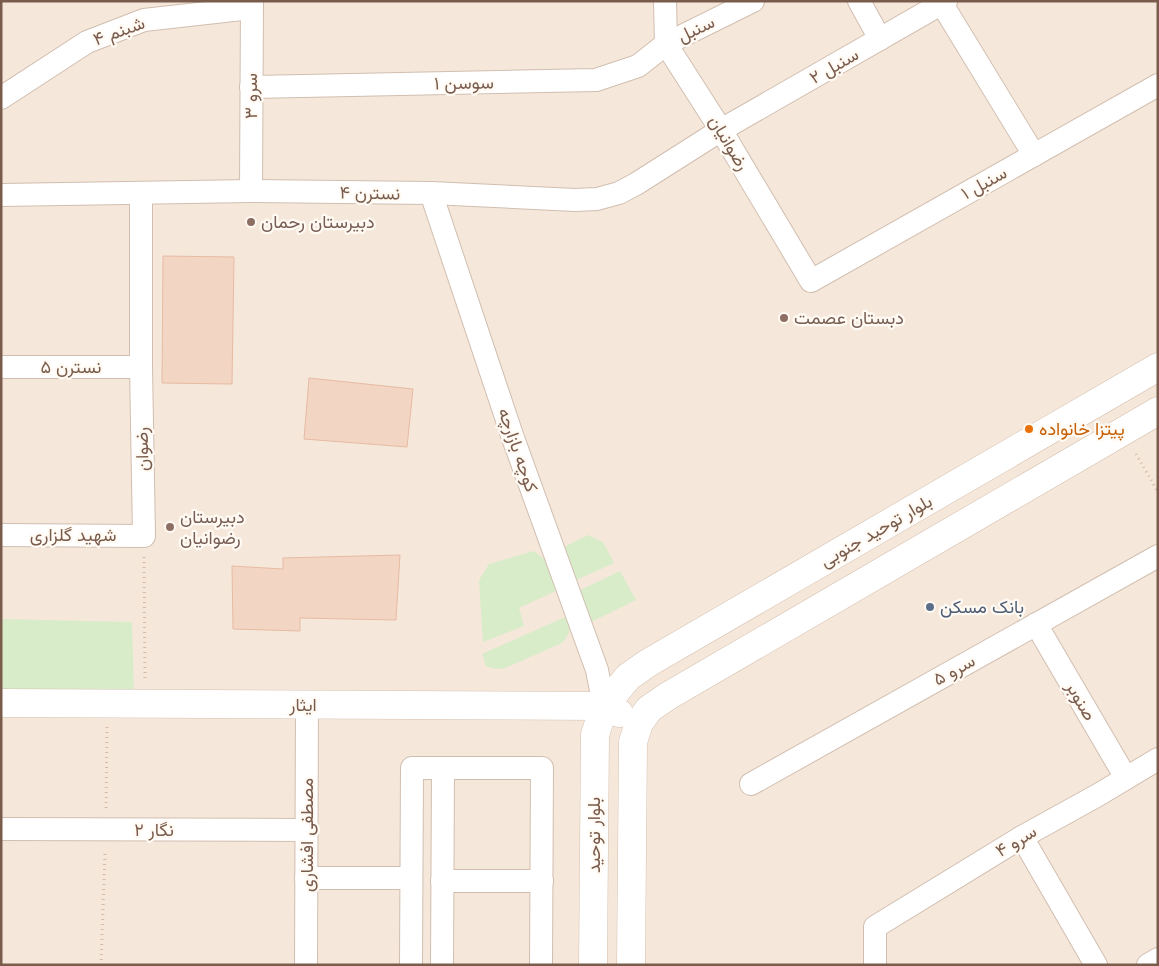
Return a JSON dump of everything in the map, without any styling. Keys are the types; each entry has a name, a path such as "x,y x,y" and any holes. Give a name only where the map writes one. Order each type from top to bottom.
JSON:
{"main road":[{"name":"بلوار توحید جنوبی","path":"604,706 628,677 648,663 1158,367"},
{"path":"631,965 633,742 639,723 649,709 668,696 1158,411"},
{"name":"ایثار","path":"1,703 604,706"},
{"path":"604,706 639,723"},
{"name":"بلوار توحید","path":"593,965 595,735 604,706"}],"street":[{"path":"665,1 666,44"},
{"name":"سنبل","path":"666,44 753,1"},
{"path":"859,1 880,39"},
{"path":"944,2 1034,155"},
{"name":"سنبل ۲","path":"721,130 944,2"},
{"name":"سرو ۳","path":"251,5 251,191"},
{"name":"شبنم ۴","path":"1,98 87,42 144,20 251,5"},
{"name":"سوسن ۱","path":"251,87 596,80 638,66 666,44"},
{"name":"رضوانیان","path":"666,44 721,130 811,281"},
{"name":"سنبل ۱","path":"811,281 1158,85"},
{"name":"نسترن ۴","path":"1,195 251,191 431,193 574,200 597,199 619,193 636,184 721,130"},
{"name":"رضوان","path":"141,193 141,367 144,536"},
{"name":"کوچه بازارچه","path":"431,193 514,438 597,670 604,706"},
{"name":"نسترن ۵","path":"1,367 141,367"},
{"name":"شهید گلزاری","path":"1,535 144,536"},
{"name":"سرو ۵","path":"751,784 1158,556"},
{"name":"صنوبر","path":"1036,624 1126,778"},
{"name":"مصطفی افشاری","path":"306,965 307,705"},
{"name":"سرو ۴","path":"875,965 875,927 1022,837 1158,759"},
{"path":"411,965 412,768 542,768 541,965"},
{"path":"442,965 443,768"},
{"name":"نگار ۲","path":"1,828 307,830"},
{"path":"1022,837 1096,965"},
{"path":"306,878 411,878"},
{"path":"442,881 542,881"},
{"path":"1148,965 1158,959"}],"path":[{"path":"1123,431 1158,492"},
{"path":"144,536 146,704"}],"shaded area":[{"path":"1,1 1158,1 1158,965 1,965"}],"green space":[{"path":"588,535 603,542 614,563 574,581 562,548"},
{"path":"534,551 548,562 558,590 519,608 524,626 483,642 479,580 489,564"},
{"path":"620,571 636,600 591,622 578,591"},
{"path":"565,617 569,631 562,643 505,668 495,669 486,666 482,654"},
{"path":"1,619 132,622 134,694 1,692"}],"building":[{"path":"163,256 234,257 232,384 162,383"},
{"path":"309,378 413,389 407,447 304,439"},
{"path":"400,555 396,620 300,618 300,631 233,629 232,566 283,569 283,558"}],"place":[{"name":"دبیرستان رحمان","path":"251,222"},
{"name":"دبستان عصمت","path":"784,318"},
{"name":"پیتزا خانواده","path":"1029,429"},
{"name":"دبیرستان رضوانیان","path":"170,527"},
{"name":"بانک مسکن","path":"930,607"}]}
